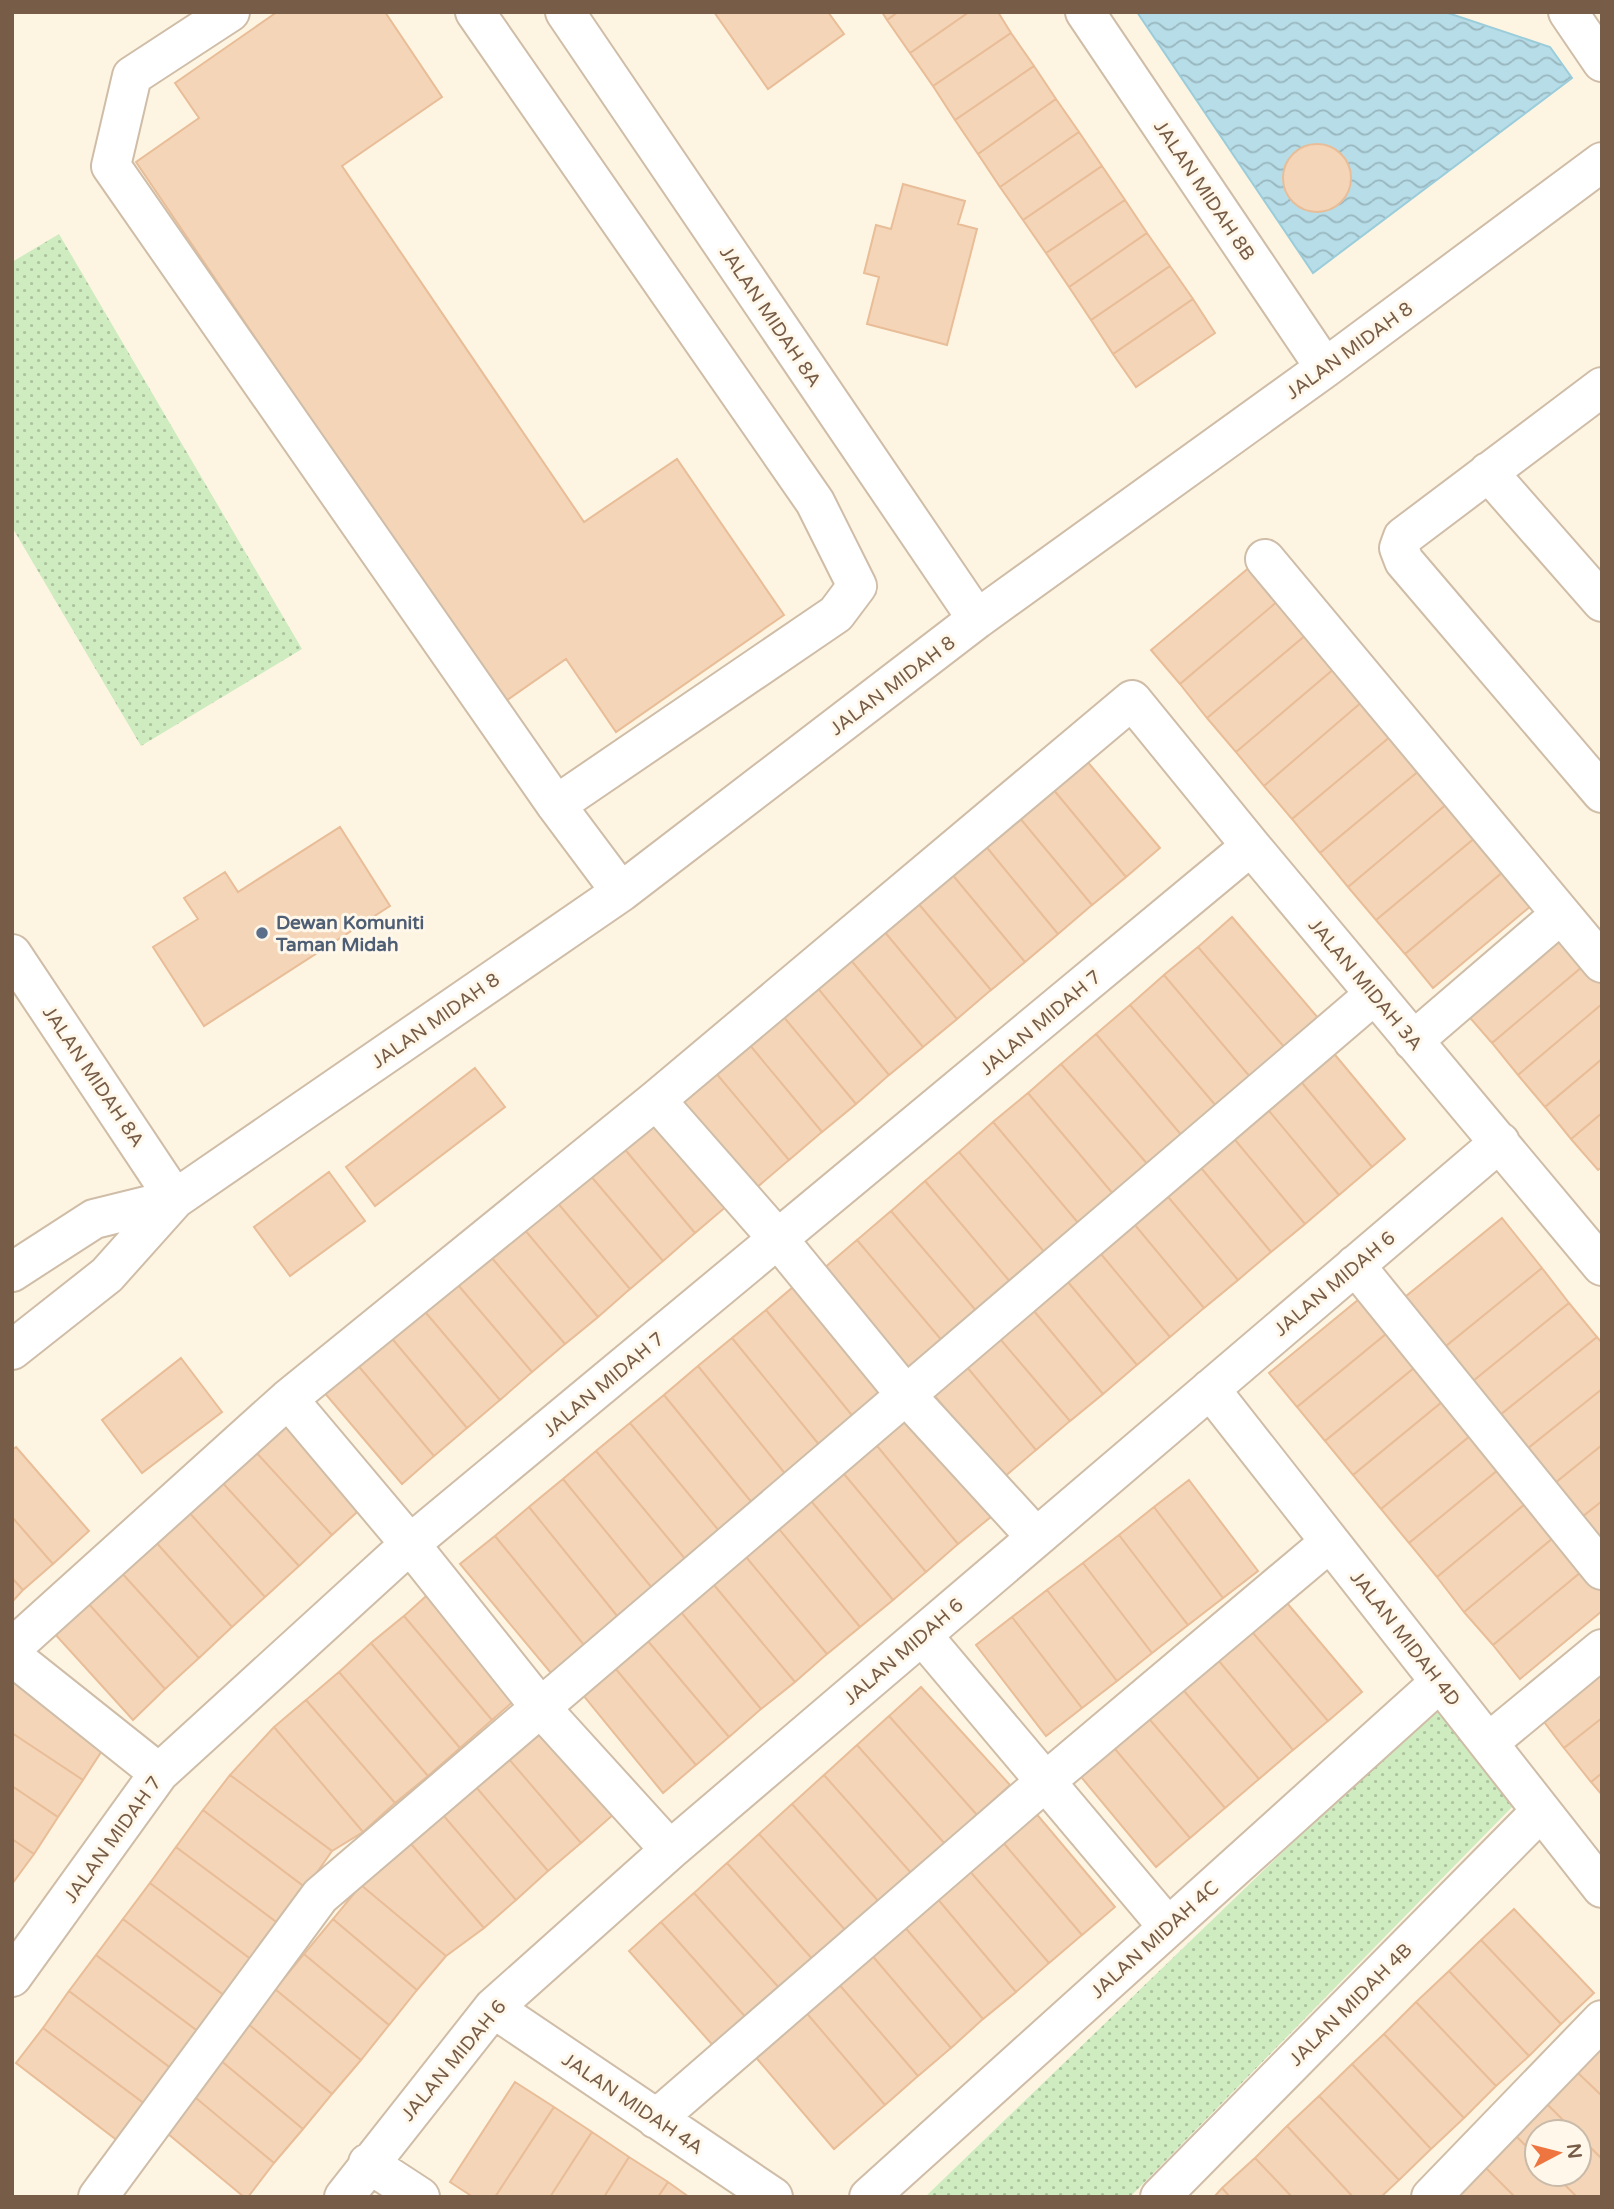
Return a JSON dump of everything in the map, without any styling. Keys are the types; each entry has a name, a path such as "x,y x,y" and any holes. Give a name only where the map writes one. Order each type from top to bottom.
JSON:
{"street":[{"path":"230,12 132,76 111,166 556,805 621,892"},
{"path":"475,12 815,502 857,586 835,614 556,805"},
{"name":"JALAN MIDAH 8A","path":"565,12 977,619"},
{"name":"JALAN MIDAH 8B","path":"1085,12 1325,368"},
{"path":"1568,12 1602,62"},
{"name":"JALAN MIDAH 8","path":"12,1350 107,1275 175,1199 621,892 977,619 1325,368 1602,162"},
{"path":"1602,387 1403,537 1399,548 1404,561 1602,793"},
{"path":"1489,472 1602,602"},
{"path":"1265,559 1602,963"},
{"name":"JALAN MIDAH 3A","path":"656,1100 1132,700 1602,1265"},
{"name":"JALAN MIDAH 7","path":"12,1977 159,1773 410,1544 1251,846"},
{"path":"1413,1041 1561,914"},
{"name":"JALAN MIDAH 8A","path":"12,954 175,1199"},
{"path":"98,2197 320,1896 1376,994"},
{"path":"12,1648 288,1399 656,1100 778,1239 905,1394 1036,1536"},
{"name":"JALAN MIDAH 6","path":"344,2197 493,2008 670,1850 1500,1142"},
{"name":"JALAN MIDAH 8","path":"12,1272 94,1219 175,1199"},
{"path":"1355,1265 1602,1570"},
{"name":"JALAN MIDAH 4D","path":"1210,1389 1602,1888"},
{"path":"288,1399 410,1544 541,1708 670,1850"},
{"path":"656,2119 1046,1781 1330,1542"},
{"path":"922,1635 1168,1927"},
{"path":"1488,1743 1602,1649"},
{"path":"12,1656 159,1773"},
{"name":"JALAN MIDAH 4C","path":"869,2197 1440,1682"},
{"name":"JALAN MIDAH 4B","path":"1160,2197 1541,1811"},
{"name":"JALAN MIDAH 4A","path":"493,2008 774,2197"},
{"path":"1431,2197 1602,2020"},
{"path":"368,2164 420,2197"}],"green space":[{"path":"59,234 302,649 141,746 12,527 12,262"},
{"path":"1437,1703 1512,1807 1130,2197 925,2197"}],"water":[{"path":"1137,12 1445,12 1550,47 1572,78 1313,273"}],"building":[{"path":"277,12 385,12 442,97 342,166 584,522 677,459 784,615 616,732 566,659 503,703 136,162 199,118 175,83"},
{"path":"714,12 828,12 844,34 768,89"},
{"path":"882,12 898,12 887,20"},
{"path":"898,12 969,12 910,53 887,20"},
{"path":"969,12 998,12 1011,33 933,86 910,53"},
{"path":"1011,33 1034,66 955,120 933,86"},
{"path":"1034,66 1056,99 978,154 955,120"},
{"path":"1056,99 1079,132 1000,187 978,154"},
{"path":"1079,132 1102,166 1023,220 1000,187"},
{"path":"1324,144 1345,159 1351,171 1349,191 1341,202 1324,212 1310,212 1293,202 1285,191 1283,171 1293,154 1304,146"},
{"path":"1102,166 1125,200 1046,253 1023,220"},
{"path":"903,184 965,201 958,224 977,229 947,345 867,324 879,277 864,273 876,225 891,229"},
{"path":"1125,200 1147,233 1069,287 1046,253"},
{"path":"1147,233 1170,266 1091,320 1069,287"},
{"path":"1170,266 1193,299 1113,354 1091,320"},
{"path":"1193,299 1215,333 1136,387 1113,354"},
{"path":"1251,566 1279,600 1180,684 1151,650"},
{"path":"1279,600 1307,634 1207,718 1180,684"},
{"path":"1307,634 1335,668 1236,752 1207,718"},
{"path":"1335,668 1363,701 1264,786 1236,752"},
{"path":"1363,701 1391,736 1292,819 1264,786"},
{"path":"1391,736 1420,770 1320,853 1292,819"},
{"path":"1076,748 1160,848 1126,877 1043,777"},
{"path":"1420,770 1448,803 1348,887 1320,853"},
{"path":"1043,777 1126,877 1092,905 1009,805"},
{"path":"1448,803 1476,837 1376,920 1348,887"},
{"path":"1009,805 1092,905 1058,934 975,833"},
{"name":"Dewan Komuniti Taman Midah","path":"340,827 390,906 204,1026 153,947 198,919 184,898 225,872 238,892"},
{"path":"975,833 1058,934 1025,962 941,861"},
{"path":"1476,837 1504,871 1405,954 1376,920"},
{"path":"941,861 1025,962 991,990 907,890"},
{"path":"1504,871 1532,905 1433,988 1405,954"},
{"path":"907,890 991,990 957,1019 874,919"},
{"path":"1232,917 1319,1019 1285,1048 1198,947"},
{"path":"874,919 957,1019 923,1047 840,947"},
{"path":"1563,929 1589,961 1492,1043 1465,1012"},
{"path":"840,947 923,1047 889,1075 807,975"},
{"path":"1198,947 1285,1048 1251,1078 1164,975"},
{"path":"1589,961 1602,976 1602,1004 1518,1075 1492,1043"},
{"path":"807,975 889,1075 856,1104 773,1004"},
{"path":"1164,975 1251,1078 1217,1107 1130,1005"},
{"path":"773,1004 856,1104 822,1132 739,1032"},
{"path":"1602,1004 1602,1059 1545,1107 1518,1075"},
{"path":"1130,1005 1217,1107 1183,1137 1096,1034"},
{"path":"739,1032 822,1132 789,1160 705,1060"},
{"path":"1096,1034 1183,1137 1149,1166 1061,1064"},
{"path":"1331,1050 1405,1139 1372,1167 1298,1078"},
{"path":"1602,1059 1602,1113 1571,1139 1545,1107"},
{"path":"705,1060 789,1160 755,1189 672,1089"},
{"path":"1061,1064 1149,1166 1114,1195 1028,1093"},
{"path":"475,1068 505,1107 375,1206 346,1167"},
{"path":"1298,1078 1372,1167 1339,1195 1265,1106"},
{"path":"1028,1093 1114,1195 1080,1225 993,1122"},
{"path":"1265,1106 1339,1195 1305,1224 1231,1135"},
{"path":"649,1112 728,1205 695,1233 617,1140"},
{"path":"1602,1113 1602,1167 1598,1170 1571,1139"},
{"path":"993,1122 1080,1225 1046,1254 959,1152"},
{"path":"1231,1135 1305,1224 1271,1252 1197,1163"},
{"path":"617,1140 695,1233 663,1261 584,1168"},
{"path":"959,1152 1046,1254 1012,1284 925,1181"},
{"path":"1197,1163 1271,1252 1238,1280 1164,1192"},
{"path":"584,1168 663,1261 630,1289 551,1195"},
{"path":"329,1172 365,1221 290,1276 254,1227"},
{"path":"925,1181 1012,1284 978,1313 891,1211"},
{"path":"1164,1192 1238,1280 1204,1308 1130,1219"},
{"path":"551,1195 630,1289 598,1317 519,1223"},
{"path":"891,1211 978,1313 944,1343 857,1240"},
{"path":"1502,1218 1542,1268 1446,1346 1405,1297"},
{"path":"1130,1219 1204,1308 1170,1337 1096,1248"},
{"path":"519,1223 598,1317 565,1344 486,1251"},
{"path":"857,1240 944,1343 910,1372 823,1269"},
{"path":"1096,1248 1170,1337 1137,1365 1063,1276"},
{"path":"486,1251 565,1344 532,1372 453,1279"},
{"path":"1542,1268 1569,1303 1473,1381 1446,1346"},
{"path":"1063,1276 1137,1365 1103,1394 1029,1305"},
{"path":"453,1279 532,1372 500,1400 421,1307"},
{"path":"799,1282 889,1391 855,1419 766,1310"},
{"path":"1364,1295 1392,1329 1297,1407 1269,1373"},
{"path":"1569,1303 1597,1337 1500,1415 1473,1381"},
{"path":"1029,1305 1103,1394 1070,1421 995,1333"},
{"path":"421,1307 500,1400 467,1428 389,1335"},
{"path":"766,1310 855,1419 821,1447 732,1338"},
{"path":"1392,1329 1420,1363 1325,1441 1297,1407"},
{"path":"995,1333 1070,1421 1036,1450 962,1361"},
{"path":"389,1335 467,1428 434,1456 356,1363"},
{"path":"1597,1337 1602,1343 1602,1389 1527,1449 1500,1415"},
{"path":"732,1338 821,1447 787,1476 698,1366"},
{"path":"181,1358 222,1412 142,1473 102,1420"},
{"path":"962,1361 1036,1450 1003,1478 929,1389"},
{"path":"356,1363 434,1456 402,1484 323,1391"},
{"path":"1420,1363 1448,1397 1353,1475 1325,1441"},
{"path":"698,1366 787,1476 753,1504 664,1395"},
{"path":"1602,1389 1602,1445 1555,1483 1527,1449"},
{"path":"664,1395 753,1504 720,1532 630,1423"},
{"path":"1448,1397 1476,1431 1381,1509 1353,1475"},
{"path":"905,1413 992,1516 958,1544 873,1441"},
{"path":"287,1418 366,1504 332,1535 253,1449"},
{"path":"630,1423 720,1532 686,1560 596,1451"},
{"path":"1476,1431 1504,1465 1409,1543 1381,1509"},
{"path":"873,1441 958,1544 926,1572 839,1468"},
{"path":"1602,1445 1602,1501 1582,1517 1555,1483"},
{"path":"16,1447 89,1531 53,1564 12,1517 12,1450"},
{"path":"253,1449 332,1535 299,1566 220,1480"},
{"path":"596,1451 686,1560 652,1588 563,1479"},
{"path":"1504,1465 1531,1499 1437,1577 1409,1543"},
{"path":"839,1468 926,1572 893,1600 807,1496"},
{"path":"563,1479 652,1588 618,1617 529,1507"},
{"path":"220,1480 299,1566 265,1597 187,1510"},
{"path":"1189,1480 1258,1571 1223,1598 1154,1507"},
{"path":"807,1496 893,1600 860,1627 774,1523"},
{"path":"1531,1499 1559,1533 1464,1612 1437,1577"},
{"path":"1602,1501 1602,1541 1582,1517"},
{"path":"529,1507 618,1617 584,1645 495,1536"},
{"path":"1154,1507 1223,1598 1188,1625 1119,1535"},
{"path":"187,1510 265,1597 232,1627 154,1540"},
{"path":"12,1517 53,1564 23,1590 12,1578"},
{"path":"774,1523 860,1627 827,1654 741,1551"},
{"path":"1559,1533 1587,1567 1493,1645 1464,1612"},
{"path":"1119,1535 1188,1625 1152,1653 1083,1563"},
{"path":"495,1536 584,1645 551,1673 460,1564"},
{"path":"154,1540 232,1627 199,1658 120,1571"},
{"path":"741,1551 827,1654 795,1682 709,1579"},
{"path":"1083,1563 1152,1653 1117,1681 1047,1590"},
{"path":"1587,1567 1602,1585 1602,1611 1520,1679 1493,1645"},
{"path":"120,1571 199,1658 165,1689 87,1602"},
{"path":"12,1578 23,1590 12,1602"},
{"path":"709,1579 795,1682 761,1709 676,1606"},
{"path":"435,1588 524,1692 492,1720 404,1616"},
{"path":"1047,1590 1117,1681 1082,1708 1012,1617"},
{"path":"1282,1597 1362,1692 1328,1721 1248,1627"},
{"path":"87,1602 165,1689 133,1720 54,1633"},
{"path":"676,1606 761,1709 729,1737 642,1634"},
{"path":"404,1616 492,1720 460,1748 371,1643"},
{"path":"1012,1617 1082,1708 1046,1736 976,1645"},
{"path":"1248,1627 1328,1721 1293,1750 1214,1655"},
{"path":"642,1634 729,1737 696,1765 610,1662"},
{"path":"371,1643 460,1748 428,1776 339,1672"},
{"path":"1214,1655 1293,1750 1259,1779 1179,1685"},
{"path":"610,1662 696,1765 663,1793 578,1689"},
{"path":"1602,1662 1602,1718 1564,1748 1538,1714"},
{"path":"339,1672 428,1776 395,1803 306,1700"},
{"path":"12,1680 107,1743 83,1780 12,1733"},
{"path":"1179,1685 1259,1779 1225,1808 1145,1714"},
{"path":"921,1687 1010,1785 977,1815 889,1716"},
{"path":"306,1700 395,1803 363,1832 274,1727"},
{"path":"1145,1714 1225,1808 1190,1838 1110,1743"},
{"path":"889,1716 977,1815 945,1844 857,1745"},
{"path":"1602,1718 1602,1773 1591,1782 1564,1748"},
{"path":"534,1723 614,1814 581,1843 502,1751"},
{"path":"274,1727 363,1832 332,1851 230,1775"},
{"path":"12,1733 83,1780 58,1817 12,1786"},
{"path":"1110,1743 1190,1838 1156,1867 1077,1772"},
{"path":"857,1745 945,1844 912,1874 824,1775"},
{"path":"502,1751 581,1843 548,1871 470,1780"},
{"path":"1602,1773 1602,1795 1591,1782"},
{"path":"230,1775 332,1851 306,1888 203,1810"},
{"path":"824,1775 912,1874 880,1903 792,1804"},
{"path":"470,1780 548,1871 516,1900 437,1808"},
{"path":"12,1786 58,1817 34,1854 12,1839"},
{"path":"792,1804 880,1903 847,1932 759,1834"},
{"path":"437,1808 516,1900 484,1928 405,1837"},
{"path":"203,1810 306,1888 279,1924 176,1847"},
{"path":"1034,1811 1115,1907 1082,1935 1001,1840"},
{"path":"759,1834 847,1932 815,1962 727,1863"},
{"path":"405,1837 484,1928 446,1956 361,1885"},
{"path":"12,1839 34,1854 12,1884"},
{"path":"1001,1840 1082,1935 1049,1963 968,1869"},
{"path":"176,1847 279,1924 252,1960 150,1883"},
{"path":"727,1863 815,1962 782,1991 694,1893"},
{"path":"968,1869 1049,1963 1016,1992 936,1897"},
{"path":"150,1883 252,1960 225,1996 123,1919"},
{"path":"361,1885 446,1956 417,1990 333,1919"},
{"path":"694,1893 782,1991 749,2021 661,1922"},
{"path":"936,1897 1016,1992 983,2019 903,1925"},
{"path":"1514,1909 1594,1993 1561,2024 1481,1940"},
{"path":"123,1919 225,1996 199,2032 96,1955"},
{"path":"333,1919 417,1990 389,2025 304,1954"},
{"path":"661,1922 749,2021 717,2050 629,1951"},
{"path":"903,1925 983,2019 951,2048 870,1953"},
{"path":"1481,1940 1561,2024 1529,2056 1449,1971"},
{"path":"870,1953 951,2048 918,2076 837,1982"},
{"path":"304,1954 389,2025 361,2060 275,1989"},
{"path":"96,1955 199,2032 172,2069 69,1991"},
{"path":"1449,1971 1529,2056 1496,2086 1416,2002"},
{"path":"837,1982 918,2076 885,2105 804,2010"},
{"path":"275,1989 361,2060 332,2094 247,2023"},
{"path":"69,1991 172,2069 145,2104 43,2028"},
{"path":"1416,2002 1496,2086 1464,2118 1384,2034"},
{"path":"804,2010 885,2105 834,2149 753,2054"},
{"path":"247,2023 332,2094 303,2129 219,2059"},
{"path":"43,2028 145,2104 118,2141 16,2063"},
{"path":"1384,2034 1464,2118 1431,2149 1352,2064"},
{"path":"1602,2041 1602,2096 1574,2069"},
{"path":"219,2059 303,2129 274,2163 190,2093"},
{"path":"1352,2064 1431,2149 1399,2180 1319,2096"},
{"path":"1574,2069 1602,2096 1602,2159 1593,2150 1593,2118 1561,2118 1543,2100"},
{"path":"515,2082 554,2107 495,2197 473,2197 450,2182"},
{"path":"190,2093 274,2163 248,2197 244,2197 161,2128"},
{"path":"1319,2096 1399,2180 1381,2197 1353,2197 1287,2126"},
{"path":"1543,2100 1561,2118 1526,2118"},
{"path":"554,2107 592,2132 550,2197 495,2197"},
{"path":"1523,2121 1523,2143 1512,2132"},
{"path":"1287,2126 1353,2197 1292,2197 1255,2158"},
{"path":"592,2132 629,2157 604,2197 550,2197"},
{"path":"1512,2132 1523,2143 1523,2188 1568,2188 1577,2197 1515,2197 1481,2163"},
{"path":"1593,2150 1602,2159 1602,2197 1577,2197 1568,2188 1593,2188"},
{"path":"629,2157 668,2182 658,2197 604,2197"},
{"path":"1255,2158 1292,2197 1230,2197 1222,2188"},
{"path":"1481,2163 1515,2197 1452,2197"},
{"path":"668,2182 689,2197 658,2197"},
{"path":"1222,2188 1230,2197 1214,2197"}],"place":[{"name":"Dewan Komuniti Taman Midah","path":"262,933"}]}
